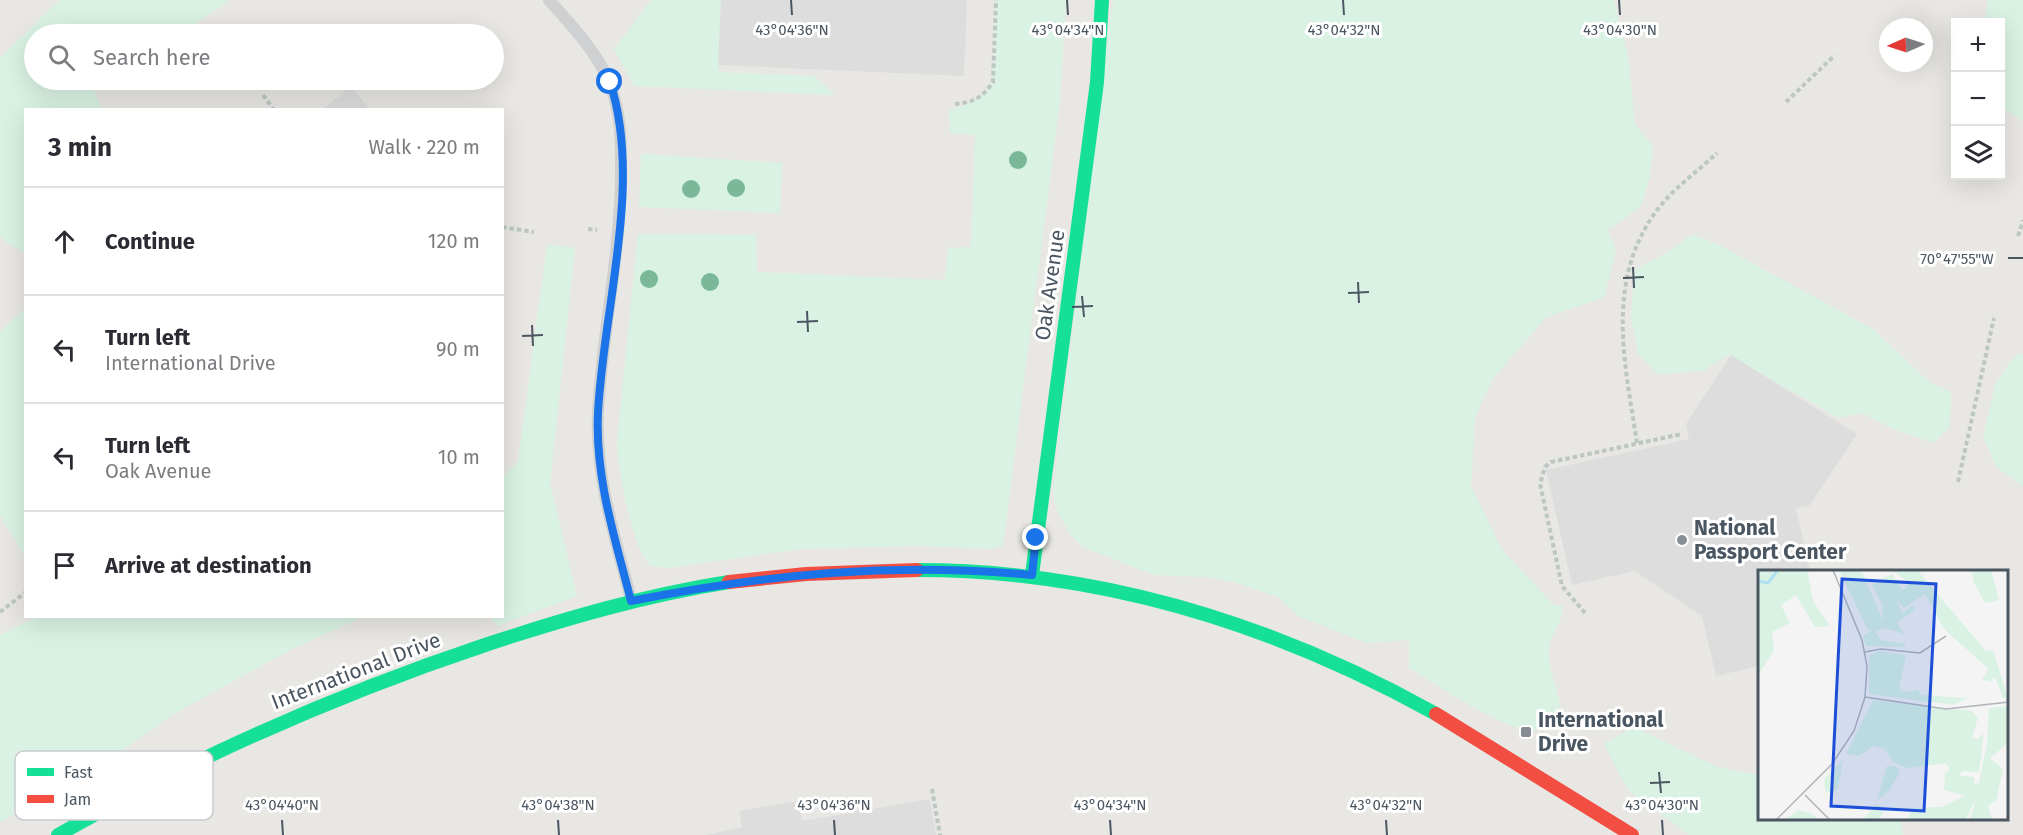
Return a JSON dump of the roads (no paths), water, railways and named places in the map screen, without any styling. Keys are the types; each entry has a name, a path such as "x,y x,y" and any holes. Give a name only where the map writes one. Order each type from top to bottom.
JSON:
{"street":[{"name":"Oak Avenue","path":"1032,575 1097,82 1102,0"},
{"name":"International Drive","path":"213,753 372,685 525,632 631,601 761,578 830,571 935,570 1032,575 1143,597 1211,616 1263,633 1342,665 1435,713 1632,835"},
{"name":"International Drive","path":"58,835 86,820"}],"lane":[{"path":"549,0 594,57 610,82 618,109 621,137 620,231 598,412 598,456 605,502 631,601"}],"place":[{"name":"National Passport Center","path":"1682,540"},
{"name":"International Drive","path":"1526,732"}]}
